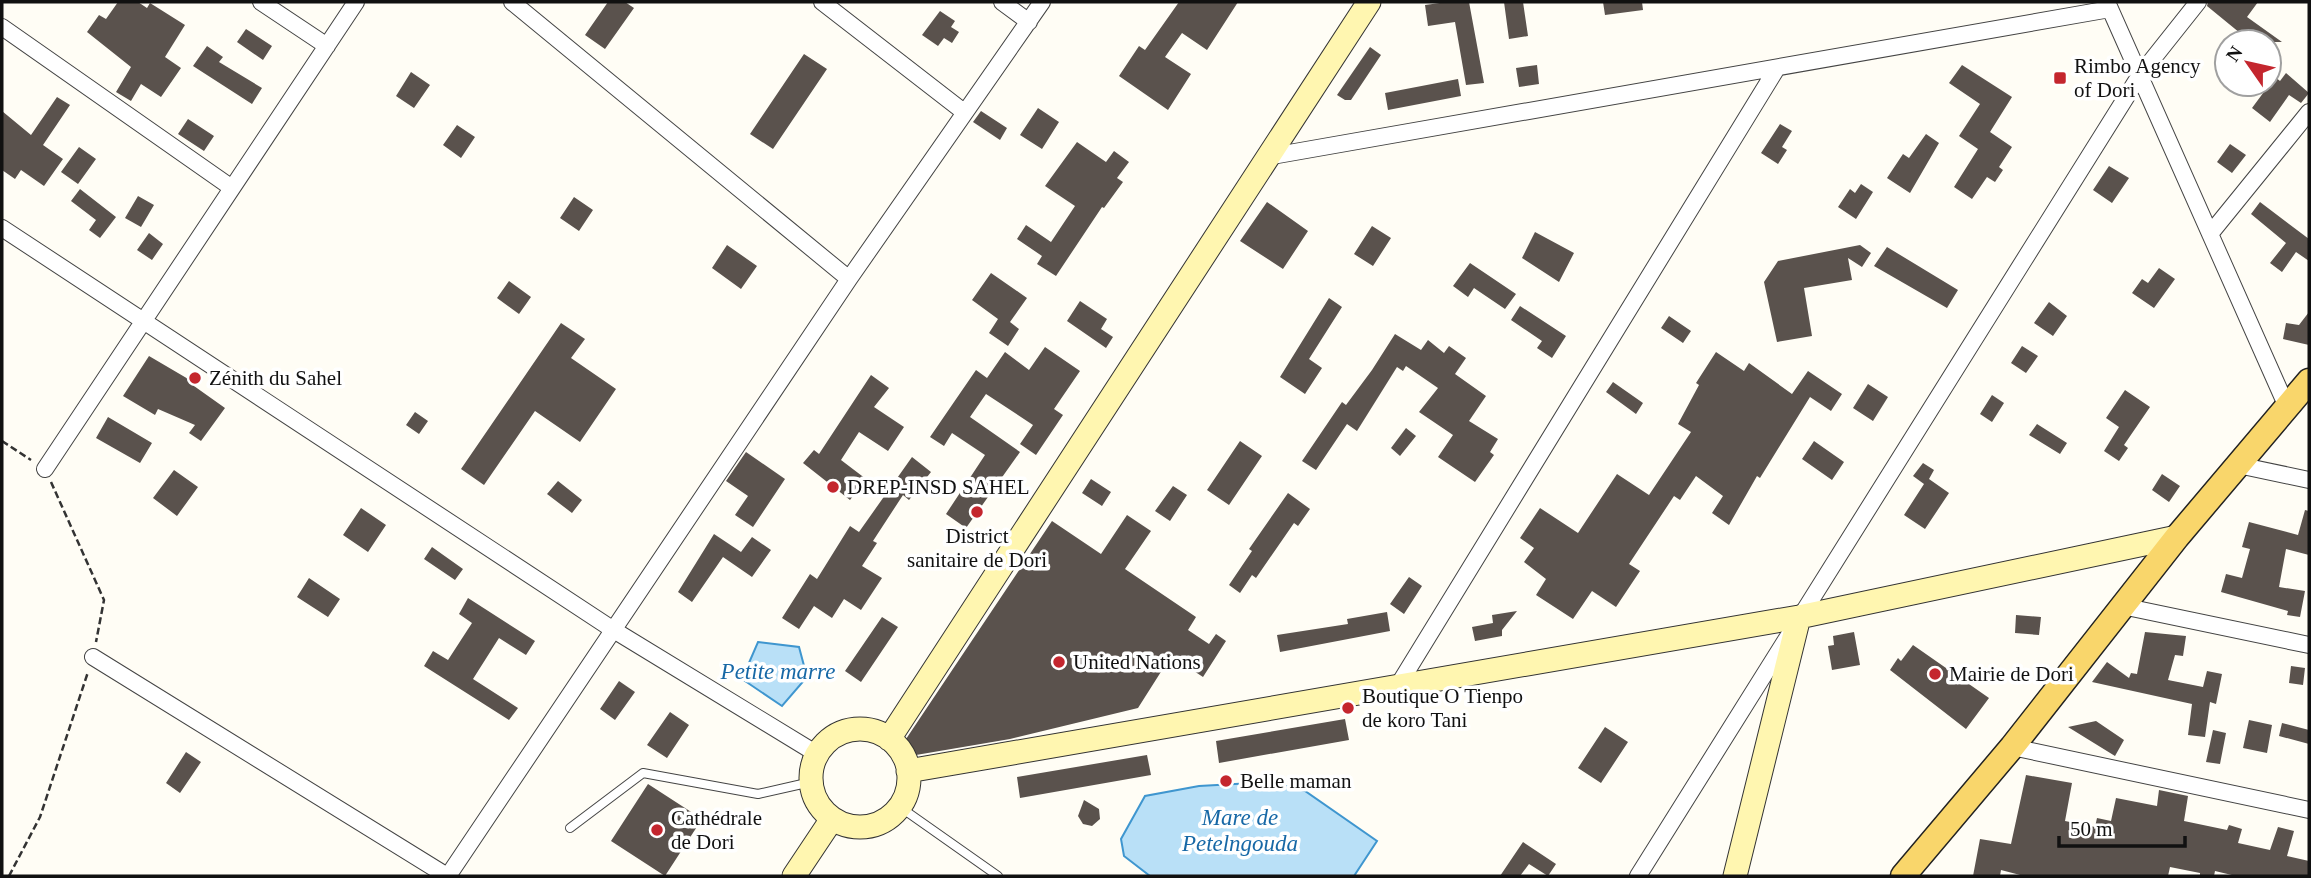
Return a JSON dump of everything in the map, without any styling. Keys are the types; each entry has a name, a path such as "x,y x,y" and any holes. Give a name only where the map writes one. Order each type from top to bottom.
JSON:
{"main road":[{"path":"889,738 1272,156 1369,2"},
{"path":"1903,876 2012,747 2177,537 2309,381"},
{"path":"908,771 1399,684 1799,617 2177,537"},
{"path":"1735,876 1799,617"},
{"path":"850,731 874,731 889,738 902,753 908,771 907,789 900,807 886,820 869,827 849,826 832,819 814,797 811,782 817,754 828,741 850,731"},
{"path":"794,876 832,819"}],"street":[{"path":"261,2 327,46"},
{"path":"45,469 356,2"},
{"path":"512,2 849,279"},
{"path":"822,2 964,112"},
{"path":"1002,2 1029,22"},
{"path":"93,657 447,876 849,279 1042,2"},
{"path":"1638,876 2140,75 2198,2"},
{"path":"1272,156 1777,68 2109,5 2287,407"},
{"path":"2,27 233,188"},
{"path":"1399,684 1777,68"},
{"path":"2210,234 2309,112"},
{"path":"2,228 144,324 612,629 817,754"},
{"path":"2238,465 2309,480"},
{"path":"2122,606 2309,645"},
{"path":"2012,747 2309,810"}],"lane":[{"path":"570,828 643,773 758,794 811,782"},
{"path":"900,807 998,876"}],"path":[{"path":"2,441 45,469 104,600 93,657 40,817 9,876"}],"water":[{"name":"Petite marre","path":"758,642 799,647 807,677 782,706 742,679"},
{"name":"Mare de Petelngouda","path":"1271,782 1305,791 1377,841 1354,876 1150,876 1124,856 1121,839 1145,796 1199,786"}],"building":[{"path":"118,2 138,2 147,8 150,3 185,25 165,57 181,68 161,97 141,84 131,101 116,92 131,67 87,32 99,15 106,19"},
{"path":"608,2 625,2 634,8 605,49 585,35"},
{"path":"1179,2 1238,2 1207,50 1182,33 1165,57 1191,74 1168,110 1119,76 1139,46 1145,50"},
{"path":"1469,2 1484,83 1466,85 1455,22 1428,26 1425,5"},
{"path":"1504,2 1523,2 1528,36 1509,39"},
{"path":"1603,2 1642,2 1643,10 1605,15"},
{"path":"2208,2 2258,2 2247,17 2262,28 2234,28 2207,6"},
{"path":"940,11 955,21 951,27 959,32 952,43 944,38 938,46 922,35"},
{"path":"246,29 272,46 263,60 237,42"},
{"path":"207,46 223,57 219,62 262,88 252,104 193,66"},
{"path":"1370,47 1381,55 1351,100 1345,100 1337,95"},
{"path":"804,54 827,69 773,149 750,134"},
{"path":"1537,65 1539,84 1519,87 1516,68"},
{"path":"1962,65 2012,97 1990,132 2012,147 1999,167 2003,170 1995,182 1987,177 1972,199 1954,187 1978,149 1959,136 1980,104 1949,83"},
{"path":"411,72 430,85 414,108 396,96"},
{"path":"2286,73 2309,93 2301,103 2289,95 2270,122 2252,108 2259,98 2283,98 2283,77"},
{"path":"1458,79 1461,96 1388,110 1385,93"},
{"path":"57,97 70,105 43,145 63,159 44,186 21,170 15,179 2,170 2,111 31,135"},
{"path":"1038,108 1059,122 1042,149 1020,135"},
{"path":"981,111 1007,128 1000,140 973,122"},
{"path":"188,119 214,136 204,151 178,134"},
{"path":"1780,124 1792,131 1782,147 1787,150 1778,164 1761,153"},
{"path":"457,125 475,137 461,158 443,145"},
{"path":"1926,134 1939,143 1910,193 1887,178 1903,154 1909,158"},
{"path":"1077,142 1106,162 1114,151 1129,162 1117,178 1123,182 1104,208 1102,207 1056,276 1037,264 1042,256 1017,239 1026,225 1051,242 1075,206 1045,186"},
{"path":"2230,144 2246,155 2232,173 2217,162"},
{"path":"79,147 96,159 78,184 61,172"},
{"path":"2109,166 2129,178 2112,203 2093,190"},
{"path":"1861,184 1873,192 1856,219 1838,207 1850,189 1855,193"},
{"path":"80,189 116,217 100,238 89,230 96,220 71,201"},
{"path":"138,196 154,205 141,227 125,218"},
{"path":"574,197 593,210 579,231 560,218"},
{"path":"1267,202 1308,231 1283,269 1240,241"},
{"path":"2260,202 2309,239 2309,261 2296,252 2282,272 2270,263 2286,243 2251,214"},
{"path":"1372,226 1391,238 1373,266 1354,254"},
{"path":"1535,232 1574,253 1559,282 1522,258"},
{"path":"149,233 163,244 152,260 137,250"},
{"path":"727,245 757,266 741,289 712,268"},
{"path":"1860,245 1871,253 1862,267 1848,258 1852,280 1804,288 1812,336 1777,342 1764,282 1778,261"},
{"path":"1887,247 1958,290 1947,308 1874,266"},
{"path":"1470,263 1516,294 1505,309 1474,288 1468,297 1453,286"},
{"path":"2159,268 2175,279 2154,308 2132,293 2142,279 2148,283"},
{"path":"991,273 1027,298 1010,322 1019,329 1008,346 989,333 998,319 972,300"},
{"path":"509,281 531,297 519,314 497,298"},
{"path":"1329,298 1342,307 1309,359 1322,368 1305,394 1280,377"},
{"path":"1080,301 1107,319 1101,329 1113,337 1106,348 1067,321"},
{"path":"2049,302 2067,316 2053,336 2034,323"},
{"path":"1520,306 1566,336 1552,358 1537,348 1542,341 1511,320"},
{"path":"2309,312 2309,345 2283,339 2286,323 2299,325"},
{"path":"1669,316 1691,331 1683,343 1661,328"},
{"path":"561,323 585,339 571,358 616,389 580,442 535,411 484,485 461,469"},
{"path":"1395,334 1421,350 1428,340 1444,353 1449,346 1466,358 1455,374 1486,396 1469,421 1498,439 1490,452 1494,455 1475,482 1438,457 1453,435 1419,412 1438,388 1406,366 1403,371 1397,367 1357,431 1347,424 1316,470 1302,461 1342,402 1346,405 1372,370"},
{"path":"2022,346 2038,356 2026,373 2011,363"},
{"path":"1045,347 1080,371 1054,409 1063,415 1036,455 1020,444 1033,425 986,394 970,417 1020,452 966,528 946,514 985,455 952,433 944,446 930,437 976,370 987,378 1005,352 1029,370"},
{"path":"1716,352 1744,371 1749,363 1792,394 1808,371 1842,394 1831,411 1810,397 1760,478 1757,476 1729,525 1712,513 1723,496 1696,476 1680,500 1674,496 1629,564 1640,571 1616,607 1592,591 1573,619 1536,595 1546,579 1524,562 1534,548 1520,538 1540,508 1578,533 1617,474 1649,495 1691,432 1678,424 1699,385 1696,383"},
{"path":"149,356 195,383 194,386 225,408 201,441 189,433 195,425 158,409 155,415 123,396"},
{"path":"871,375 889,388 874,407 904,427 888,451 859,432 841,460 866,479 850,500 803,463 814,450 819,454"},
{"path":"1613,382 1643,403 1636,414 1606,392"},
{"path":"1868,384 1888,397 1873,421 1853,408"},
{"path":"2125,390 2150,407 2124,445 2128,448 2119,461 2104,451 2119,427 2106,418"},
{"path":"1992,395 2004,403 1992,422 1980,414"},
{"path":"415,412 428,421 419,434 406,425"},
{"path":"108,417 152,443 140,463 96,438"},
{"path":"2037,424 2067,443 2060,454 2029,435"},
{"path":"1406,428 1416,436 1400,456 1391,448"},
{"path":"1240,441 1262,456 1229,505 1207,490"},
{"path":"1814,441 1844,462 1832,480 1802,459"},
{"path":"746,452 785,479 753,527 735,515 748,496 726,481"},
{"path":"912,457 931,472 909,500 903,495 873,541 877,543 862,566 882,578 861,610 844,599 832,618 814,606 799,629 782,618 810,574 817,579 850,526 859,532"},
{"path":"1923,463 1934,470 1929,479 1949,493 1925,529 1904,515 1924,484 1913,476"},
{"path":"174,470 198,487 177,516 153,498"},
{"path":"2162,474 2180,486 2169,502 2152,490"},
{"path":"1091,479 1111,492 1102,506 1082,493"},
{"path":"558,481 582,500 572,513 547,494"},
{"path":"1173,486 1187,495 1170,521 1155,511"},
{"path":"1288,493 1310,509 1298,526 1294,523 1256,578 1252,575 1240,593 1229,585 1252,551 1249,549"},
{"path":"361,508 386,525 368,552 343,535"},
{"path":"2305,510 2309,511 2309,555 2286,549 2279,587 2305,591 2300,617 2221,592 2226,574 2242,578 2250,549 2242,547 2249,522 2298,535"},
{"name":"United Nations","path":"1127,515 1151,531 1125,569 1196,617 1188,630 1209,644 1216,634 1226,641 1203,677 1171,656 1138,708 1010,739 916,755 905,750 904,742 1052,521 1101,554"},
{"path":"714,534 741,552 752,537 771,550 752,577 723,557 692,602 678,592"},
{"path":"432,547 463,569 455,580 424,559"},
{"path":"1409,577 1422,586 1404,614 1390,604"},
{"path":"309,578 340,599 328,617 297,597"},
{"path":"468,598 535,641 526,655 499,638 473,679 518,708 509,720 424,666 433,651 448,660 472,623 459,614"},
{"path":"1517,611 1502,630 1502,636 1475,641 1472,627 1493,623 1492,615"},
{"path":"1387,612 1390,631 1280,652 1277,635 1348,624 1347,619"},
{"path":"2016,615 2041,617 2039,635 2015,633"},
{"path":"882,617 898,627 861,682 845,671"},
{"path":"1854,632 1860,665 1832,670 1828,646 1834,645 1833,636"},
{"path":"2145,632 2186,636 2183,656 2175,655 2168,680 2203,687 2207,671 2222,674 2216,704 2210,702 2205,737 2188,735 2192,704 2092,682 2107,662 2129,678 2131,673 2137,674"},
{"path":"1913,645 1989,698 1966,729 1890,670 1898,658 1901,661"},
{"path":"2291,666 2305,668 2303,685 2289,683"},
{"path":"619,681 635,692 615,720 600,709"},
{"path":"670,712 689,725 667,758 647,745"},
{"path":"1345,719 1349,740 1219,763 1216,741"},
{"path":"2249,720 2272,725 2267,753 2243,748"},
{"path":"2096,721 2124,740 2115,756 2068,727"},
{"path":"2282,723 2309,730 2309,744 2279,736"},
{"path":"1605,727 1628,742 1601,783 1578,768"},
{"path":"2213,730 2226,733 2220,764 2206,762"},
{"path":"186,752 201,762 180,793 166,783"},
{"path":"1147,755 1151,775 1020,798 1017,777"},
{"path":"2026,775 2072,783 2065,821 2095,827 2097,818 2111,821 2116,798 2157,806 2159,790 2188,796 2184,821 2227,830 2229,825 2242,829 2238,843 2270,850 2278,827 2294,831 2287,856 2309,861 2309,876 2236,876 2215,871 2214,876 2200,876 2200,873 2170,867 2168,876 2024,876 2001,870 2000,876 1973,876 1980,839 2011,844"},
{"name":"Cathédrale de Dori","path":"648,784 702,819 665,876 611,841"},
{"path":"1084,800 1099,809 1100,819 1092,826 1083,824 1078,816"},
{"path":"1523,842 1556,864 1548,876 1529,864 1520,876 1500,876"}],"place":[{"name":"Rimbo Agency of Dori","path":"2060,78"},
{"name":"Zénith du Sahel","path":"195,378"},
{"name":"DREP-INSD SAHEL","path":"833,487"},
{"name":"District sanitaire de Dori","path":"977,512"},
{"name":"United Nations","path":"1059,662"},
{"name":"Mairie de Dori","path":"1935,674"},
{"name":"Boutique O Tienpo de koro Tani","path":"1348,708"},
{"name":"Belle maman","path":"1226,781"},
{"name":"Cathédrale de Dori","path":"657,830"}]}
